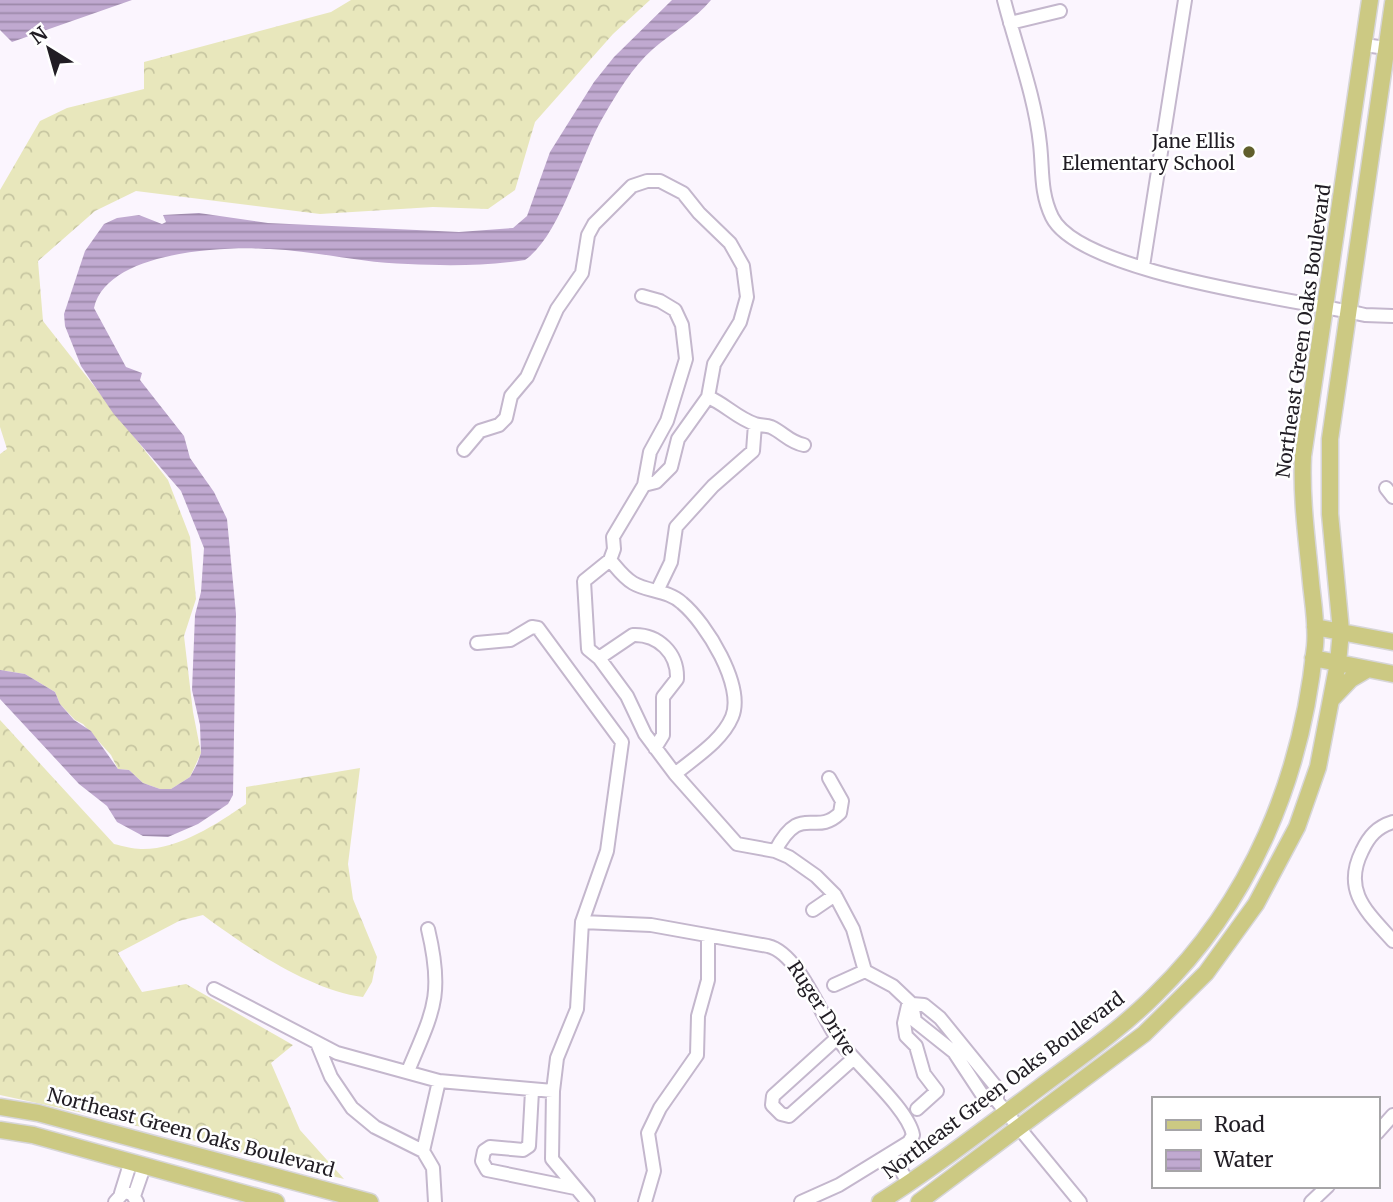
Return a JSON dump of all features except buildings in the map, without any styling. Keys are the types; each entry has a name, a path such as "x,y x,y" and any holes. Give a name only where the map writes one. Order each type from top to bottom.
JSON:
{"main road":[{"name":"Northeast Green Oaks Boulevard","path":"880,1202 1118,1029 1154,996 1189,959 1239,891 1263,846 1294,765 1312,658 1315,627 1302,475 1370,0"},
{"path":"919,1202 1144,1034 1223,953 1256,904 1297,827 1318,767 1338,663 1340,631 1329,478 1331,439 1347,311 1390,48 1393,3"},
{"path":"1336,598 1354,624 1372,638"},
{"path":"1315,627 1393,642"},
{"path":"1312,658 1393,674"},
{"path":"1329,702 1351,679 1368,669"},
{"name":"Northeast Green Oaks Boulevard","path":"0,1107 38,1113 370,1202"},
{"path":"0,1130 33,1136 276,1202"}],"street":[{"path":"1004,0 1040,143 1040,172 1044,197 1052,218 1075,242 1186,281 1372,316 1393,316"},
{"path":"1143,266 1185,0"},
{"path":"1010,23 1060,11"},
{"path":"1365,45 1390,48"},
{"path":"464,450 480,431 499,425 506,418 511,396 527,377 553,316 582,273 588,235 594,224 626,191 647,181 673,185 730,243 743,266 745,304 740,322 714,364 708,397 683,429 671,467 656,482 644,485"},
{"path":"642,296 660,301 675,310 682,325 685,359 667,421 650,452 644,485 618,524 610,560 587,577 583,589 585,642 633,704 645,734 655,748 725,831 737,844 775,850 809,870 835,895 853,929 865,971 893,986 911,1002 924,1005 952,1032 997,1088 996,1099 1080,1202"},
{"path":"708,397 727,405 736,414 755,424 770,426 791,442 804,445"},
{"path":"659,589 671,562 676,527 713,486 753,452 755,424"},
{"path":"610,560 634,584 659,589 682,602 719,652 734,691 732,717 720,735 675,774"},
{"path":"477,643 510,640 532,627 538,628 622,741 607,851 582,922 577,1009 559,1048 553,1091 552,1159 588,1202"},
{"path":"599,658 633,635 660,641 669,651 677,680 663,697 663,735 655,748"},
{"path":"775,850 790,827 799,822 827,821 840,813 842,801 829,778"},
{"path":"1387,825 1367,840 1352,878 1355,889 1373,918 1393,942"},
{"path":"813,909 835,895"},
{"name":"Ruger Drive","path":"582,922 651,925 768,946 786,953 837,1038 910,1125 912,1138 890,1154"},
{"path":"408,1071 431,1017 438,991 428,929"},
{"path":"645,1202 654,1171 648,1133 660,1108 697,1055 698,1016 708,980 708,937"},
{"path":"834,985 865,971"},
{"path":"214,989 337,1053 439,1081 553,1091"},
{"path":"911,1002 915,1021 954,1052 985,1099 996,1099"},
{"path":"911,1002 904,1023 906,1036 916,1046 925,1074 937,1091 917,1109"},
{"path":"837,1038 773,1096 772,1105 781,1114 789,1116 853,1059"},
{"path":"317,1043 331,1077 352,1108 375,1127 423,1151 433,1168 435,1202"},
{"path":"423,1151 439,1081"},
{"path":"532,1091 529,1146 523,1150 490,1147 484,1151 484,1167 487,1170 577,1189"},
{"path":"1379,1131 1393,1116"},
{"path":"801,1202 839,1185 890,1154 909,1183"},
{"path":"137,1166 136,1199 118,1198 137,1166"},
{"path":"1311,1202 1326,1188"}],"green space":[{"path":"351,0 650,0 613,34 535,122 515,190 488,209 433,207 320,214 136,191 95,211 38,261 43,321 168,480 190,537 196,599 184,636 201,753 190,777 171,789 160,789 143,783 129,770 118,769 111,755 83,724 75,720 60,704 55,692 25,674 0,670 0,454 7,449 0,427 0,190 40,121 67,108 144,89 144,62 331,12"},
{"path":"0,720 114,844 141,849 169,845 210,827 246,804 246,787 360,768 348,864 353,899 377,957 372,982 363,997 321,986 300,976 258,953 203,915 179,921 118,953 142,992 186,984 293,1045 271,1063 300,1130 344,1179 106,1118 0,1095"}],"water":[{"path":"0,0 132,0 12,42 0,30"},
{"path":"672,0 711,0 645,56 631,73 602,119 549,233 525,260 422,265 373,262 287,250 224,249 197,251 143,263 120,274 103,289 94,308 126,367 142,373 140,380 184,436 190,458 214,492 227,519 236,614 233,795 228,804 198,824 168,837 143,836 117,822 107,806 79,784 0,699 0,670 25,674 55,692 60,704 74,720 91,731 118,769 129,770 143,783 160,789 171,789 190,777 201,753 200,725 192,690 195,615 201,592 204,548 181,491 113,413 81,366 65,326 64,314 85,251 104,224 117,218 139,215 162,224 166,222 163,215 199,213 268,223 459,232 513,228 527,216 550,152 594,82 614,57"}],"place":[{"name":"Jane Ellis Elementary School","path":"1249,152"}]}
